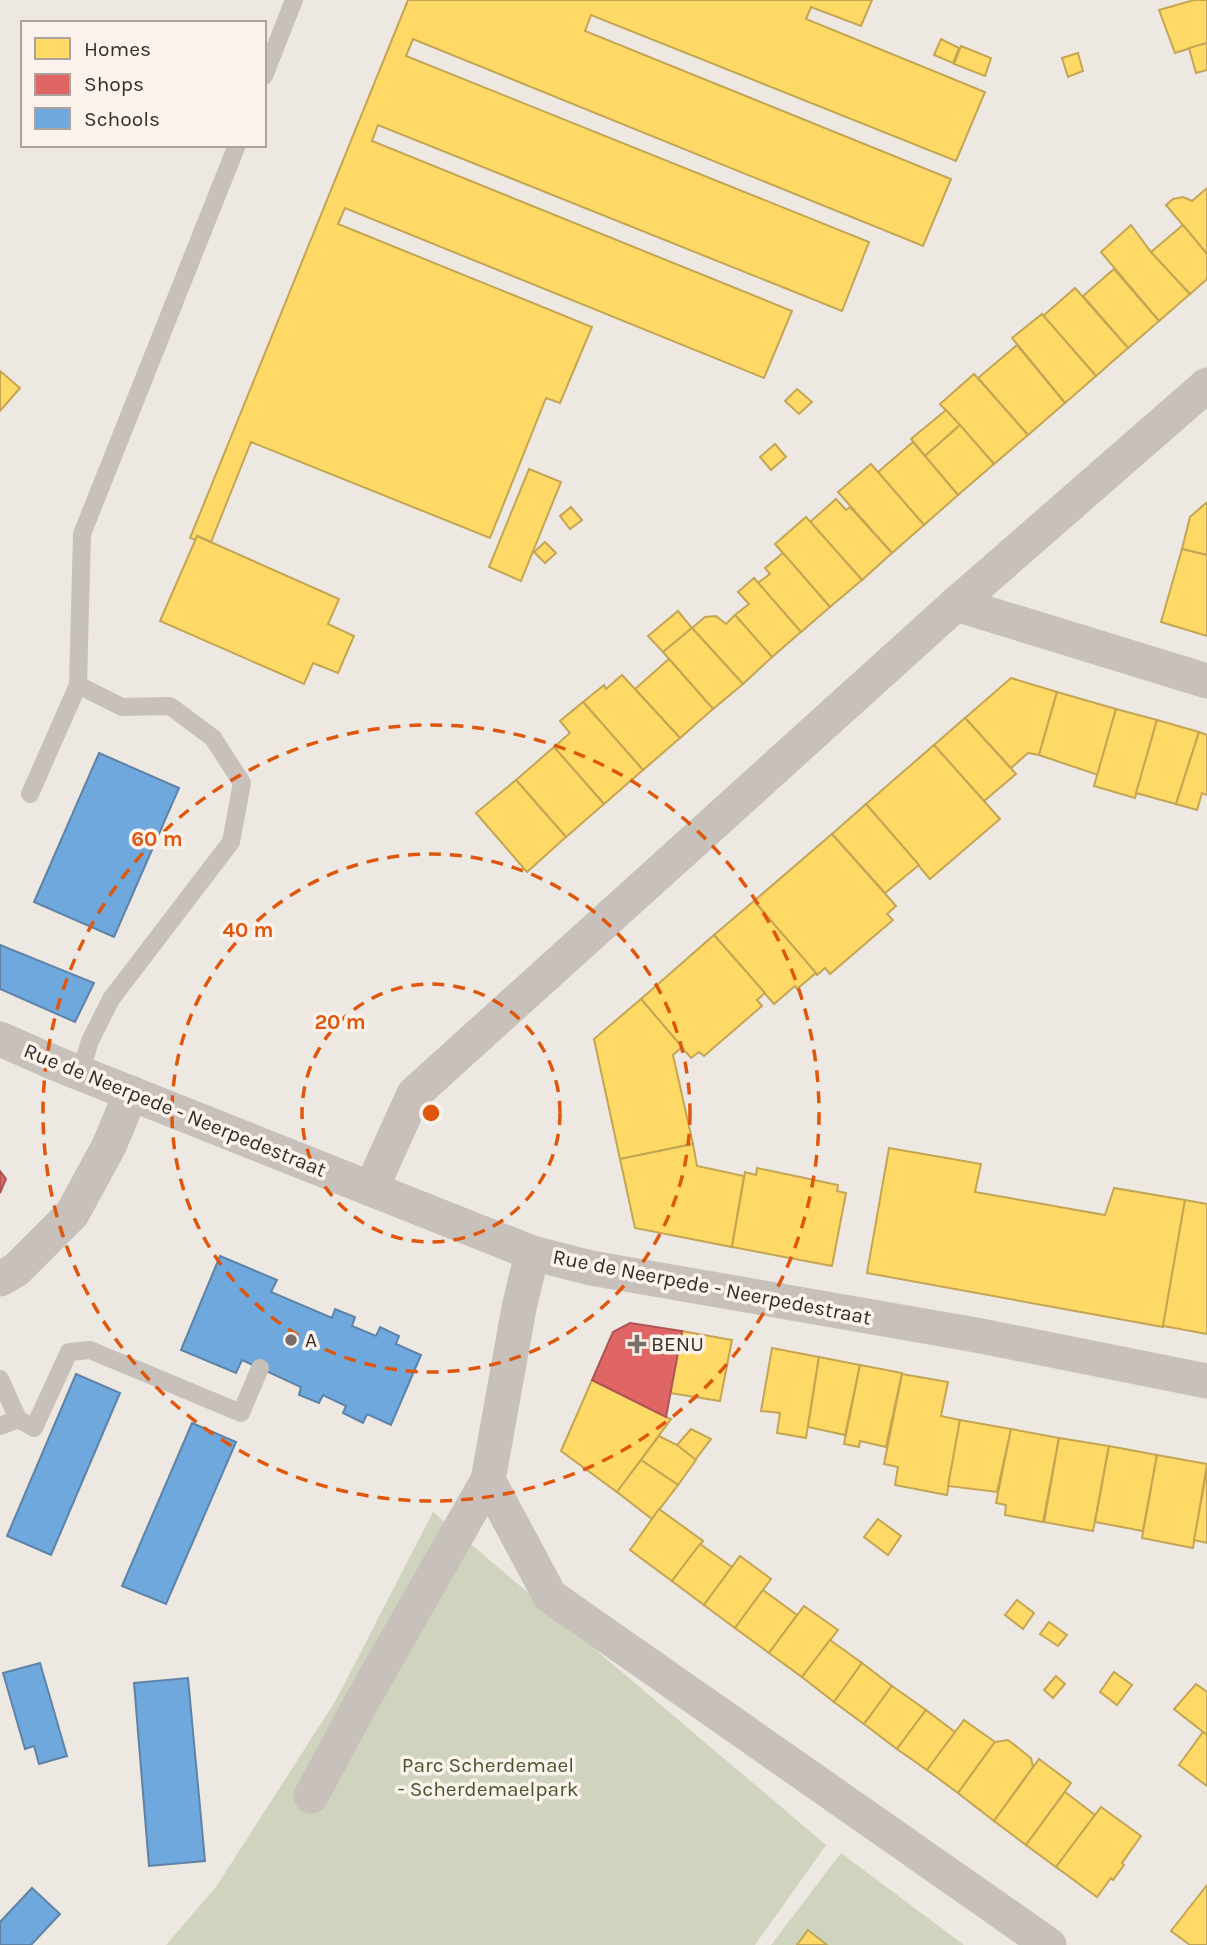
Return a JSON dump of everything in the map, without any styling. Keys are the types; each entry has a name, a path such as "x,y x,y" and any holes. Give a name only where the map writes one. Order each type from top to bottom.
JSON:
{"street":[{"path":"371,1189 414,1094 956,604 1207,385"},
{"path":"956,604 1207,681"},
{"name":"Rue de Neerpede - Neerpedestraat","path":"0,1039 532,1253 591,1268 975,1335 1207,1381"},
{"path":"0,1279 16,1270 72,1214 110,1146 131,1093"},
{"path":"311,1796 488,1480 519,1308 532,1253"},
{"path":"488,1480 550,1596 1049,1945"}],"lane":[{"path":"266,71 294,0"},
{"path":"30,794 78,685 82,534 236,147"},
{"path":"78,685 122,707 170,706 213,738 242,783 231,842 111,999 90,1041 80,1073"},
{"path":"0,1379 18,1419 34,1429 69,1352 90,1350 241,1413 260,1368"},
{"path":"0,1426 18,1419"}],"green space":[{"name":"Parc Scherdemael - Scherdemaelpark","path":"433,1512 826,1845 755,1945 166,1945 216,1887 336,1700"},
{"path":"841,1853 964,1945 771,1945"}],"building: Homes":[{"path":"408,0 872,0 861,26 811,7 806,19 985,92 956,161 591,15 585,31 951,179 923,246 413,39 406,56 869,242 842,311 378,125 372,141 792,311 764,378 345,208 338,224 592,327 560,403 546,398 490,538 251,442 211,542 197,536 196,540 190,538"},
{"path":"1194,0 1207,0 1207,43 1175,53 1159,10"},
{"path":"941,39 959,48 953,63 934,55"},
{"path":"1207,43 1207,70 1196,73 1189,48"},
{"path":"961,46 991,58 985,76 954,64"},
{"path":"1078,53 1083,71 1068,77 1062,58"},
{"path":"1207,188 1207,254 1166,205 1173,199 1183,197 1192,201"},
{"path":"1131,225 1151,252 1190,294 1159,321 1101,252"},
{"path":"1183,225 1207,254 1207,279 1190,294 1151,252"},
{"path":"1114,269 1159,321 1128,348 1083,296"},
{"path":"1075,288 1128,348 1096,376 1043,316"},
{"path":"1042,314 1096,376 1065,403 1012,338"},
{"path":"1017,345 1065,403 1028,435 978,378"},
{"path":"0,371 20,388 0,411"},
{"path":"974,374 1028,435 994,464 940,404"},
{"path":"797,389 812,402 799,414 785,401"},
{"path":"946,410 960,425 925,456 911,439"},
{"path":"960,425 994,464 958,495 925,456"},
{"path":"913,442 958,495 924,525 878,472"},
{"path":"775,444 786,457 771,470 760,457"},
{"path":"871,464 924,525 892,553 838,492"},
{"path":"529,469 561,482 521,581 489,567"},
{"path":"836,499 846,510 850,507 892,553 862,580 810,522"},
{"path":"1207,502 1207,555 1182,549 1190,517"},
{"path":"571,507 582,520 570,529 560,516"},
{"path":"806,517 862,580 830,607 775,544"},
{"path":"197,536 339,599 328,624 354,636 338,673 313,663 304,684 160,621"},
{"path":"545,542 556,553 545,563 534,552"},
{"path":"1182,549 1207,555 1207,636 1161,622"},
{"path":"783,553 830,607 801,632 758,583 770,574 765,568"},
{"path":"754,578 801,632 772,657 735,615 749,604 738,592"},
{"path":"678,611 692,628 663,652 648,636"},
{"path":"735,615 772,657 743,684 692,628 705,617 716,616 726,624"},
{"path":"692,628 743,684 713,709 663,652"},
{"path":"669,659 713,709 680,738 635,689"},
{"path":"622,675 680,738 643,770 583,702 604,685 606,689"},
{"path":"1011,678 1057,692 1039,755 1028,753 1011,768 965,718"},
{"path":"1057,692 1116,709 1098,775 1039,755"},
{"path":"583,702 643,770 604,804 554,747 570,733 560,721"},
{"path":"1116,709 1157,720 1135,798 1094,786"},
{"path":"965,718 1016,774 984,801 934,745"},
{"path":"1157,720 1199,732 1176,804 1136,793"},
{"path":"1199,732 1207,735 1207,795 1202,793 1197,810 1176,804"},
{"path":"934,745 1000,819 930,879 866,804"},
{"path":"554,747 604,804 566,837 516,780"},
{"path":"516,780 566,837 527,872 476,813"},
{"path":"866,804 919,865 885,893 832,834"},
{"path":"832,834 896,906 887,914 893,920 830,974 825,968 817,975 754,901"},
{"path":"754,901 816,973 774,1004 714,935"},
{"path":"714,935 765,993 757,1000 762,1006 704,1056 699,1052 691,1058 641,999"},
{"path":"641,999 682,1047 673,1055 693,1144 620,1159 594,1039"},
{"path":"693,1144 697,1166 744,1176 732,1247 635,1228 620,1159"},
{"path":"889,1148 981,1164 975,1192 1105,1215 1114,1188 1185,1200 1163,1327 867,1273"},
{"path":"757,1168 838,1185 837,1191 846,1193 832,1266 732,1247 745,1172 756,1175"},
{"path":"1185,1200 1207,1204 1207,1334 1163,1326"},
{"path":"682,1331 732,1340 720,1401 670,1393"},
{"path":"772,1348 819,1357 806,1438 777,1433 780,1413 761,1411"},
{"path":"819,1357 860,1365 845,1435 808,1427"},
{"path":"860,1365 902,1373 886,1447 860,1441 859,1447 844,1444"},
{"path":"902,1374 948,1382 941,1416 960,1420 947,1495 895,1485 898,1467 884,1464"},
{"path":"592,1380 671,1419 617,1492 561,1451"},
{"path":"960,1420 1011,1429 997,1492 948,1486"},
{"path":"691,1429 711,1439 695,1460 677,1445"},
{"path":"1011,1429 1059,1438 1043,1522 1005,1515 1006,1505 996,1503"},
{"path":"659,1436 677,1445 696,1460 678,1485 641,1460"},
{"path":"1059,1438 1109,1446 1093,1531 1044,1522"},
{"path":"1109,1446 1157,1455 1143,1531 1095,1522"},
{"path":"1157,1455 1207,1464 1193,1548 1142,1538"},
{"path":"641,1460 678,1485 652,1519 617,1492"},
{"path":"1207,1469 1207,1543 1194,1540"},
{"path":"659,1509 703,1541 672,1581 630,1550"},
{"path":"878,1519 901,1536 888,1555 864,1537"},
{"path":"700,1544 732,1567 704,1605 672,1581"},
{"path":"740,1556 771,1579 735,1628 704,1605"},
{"path":"763,1590 797,1615 769,1653 735,1628"},
{"path":"1017,1600 1034,1613 1023,1629 1005,1615"},
{"path":"804,1606 838,1630 802,1677 769,1653"},
{"path":"1049,1622 1067,1635 1058,1646 1040,1634"},
{"path":"830,1640 862,1663 834,1702 802,1677"},
{"path":"862,1663 892,1686 864,1724 834,1702"},
{"path":"1114,1672 1132,1685 1117,1705 1100,1692"},
{"path":"1056,1676 1065,1684 1053,1698 1044,1690"},
{"path":"1196,1684 1207,1692 1207,1735 1174,1709"},
{"path":"892,1686 926,1710 897,1749 864,1724"},
{"path":"926,1710 955,1732 927,1770 897,1749"},
{"path":"964,1720 995,1742 958,1793 927,1770"},
{"path":"1203,1732 1207,1735 1207,1786 1179,1765"},
{"path":"1008,1740 1031,1758 1033,1767 994,1821 958,1793 995,1742"},
{"path":"1039,1759 1071,1783 1026,1845 994,1821"},
{"path":"1065,1792 1095,1815 1056,1867 1026,1845"},
{"path":"1101,1807 1141,1836 1122,1863 1124,1865 1097,1897 1056,1867"},
{"path":"1207,1885 1207,1945 1190,1945 1171,1931"},
{"path":"808,1930 827,1945 797,1945"}],"building: Shops":[{"path":"0,1171 6,1179 0,1193"},
{"path":"630,1323 682,1331 666,1417 592,1380 613,1332"}],"building: Schools":[{"path":"99,753 179,788 114,937 34,902"},
{"path":"0,945 94,983 75,1022 0,989"},
{"name":"A","path":"220,1256 277,1280 271,1292 332,1318 335,1309 355,1317 352,1326 376,1336 380,1327 399,1336 396,1344 421,1355 391,1425 367,1414 363,1423 343,1413 346,1406 323,1395 319,1403 299,1395 301,1387 242,1360 236,1373 181,1350"},
{"path":"76,1374 120,1393 51,1555 7,1536"},
{"path":"192,1423 236,1442 166,1604 122,1586"},
{"path":"40,1663 67,1756 39,1764 34,1746 25,1749 3,1673"},
{"path":"188,1678 205,1861 149,1866 134,1683"},
{"path":"32,1888 60,1914 31,1945 0,1945 0,1922"}],"place":[{"name":"A","path":"291,1340"},
{"name":"BENU","path":"637,1344"}]}
